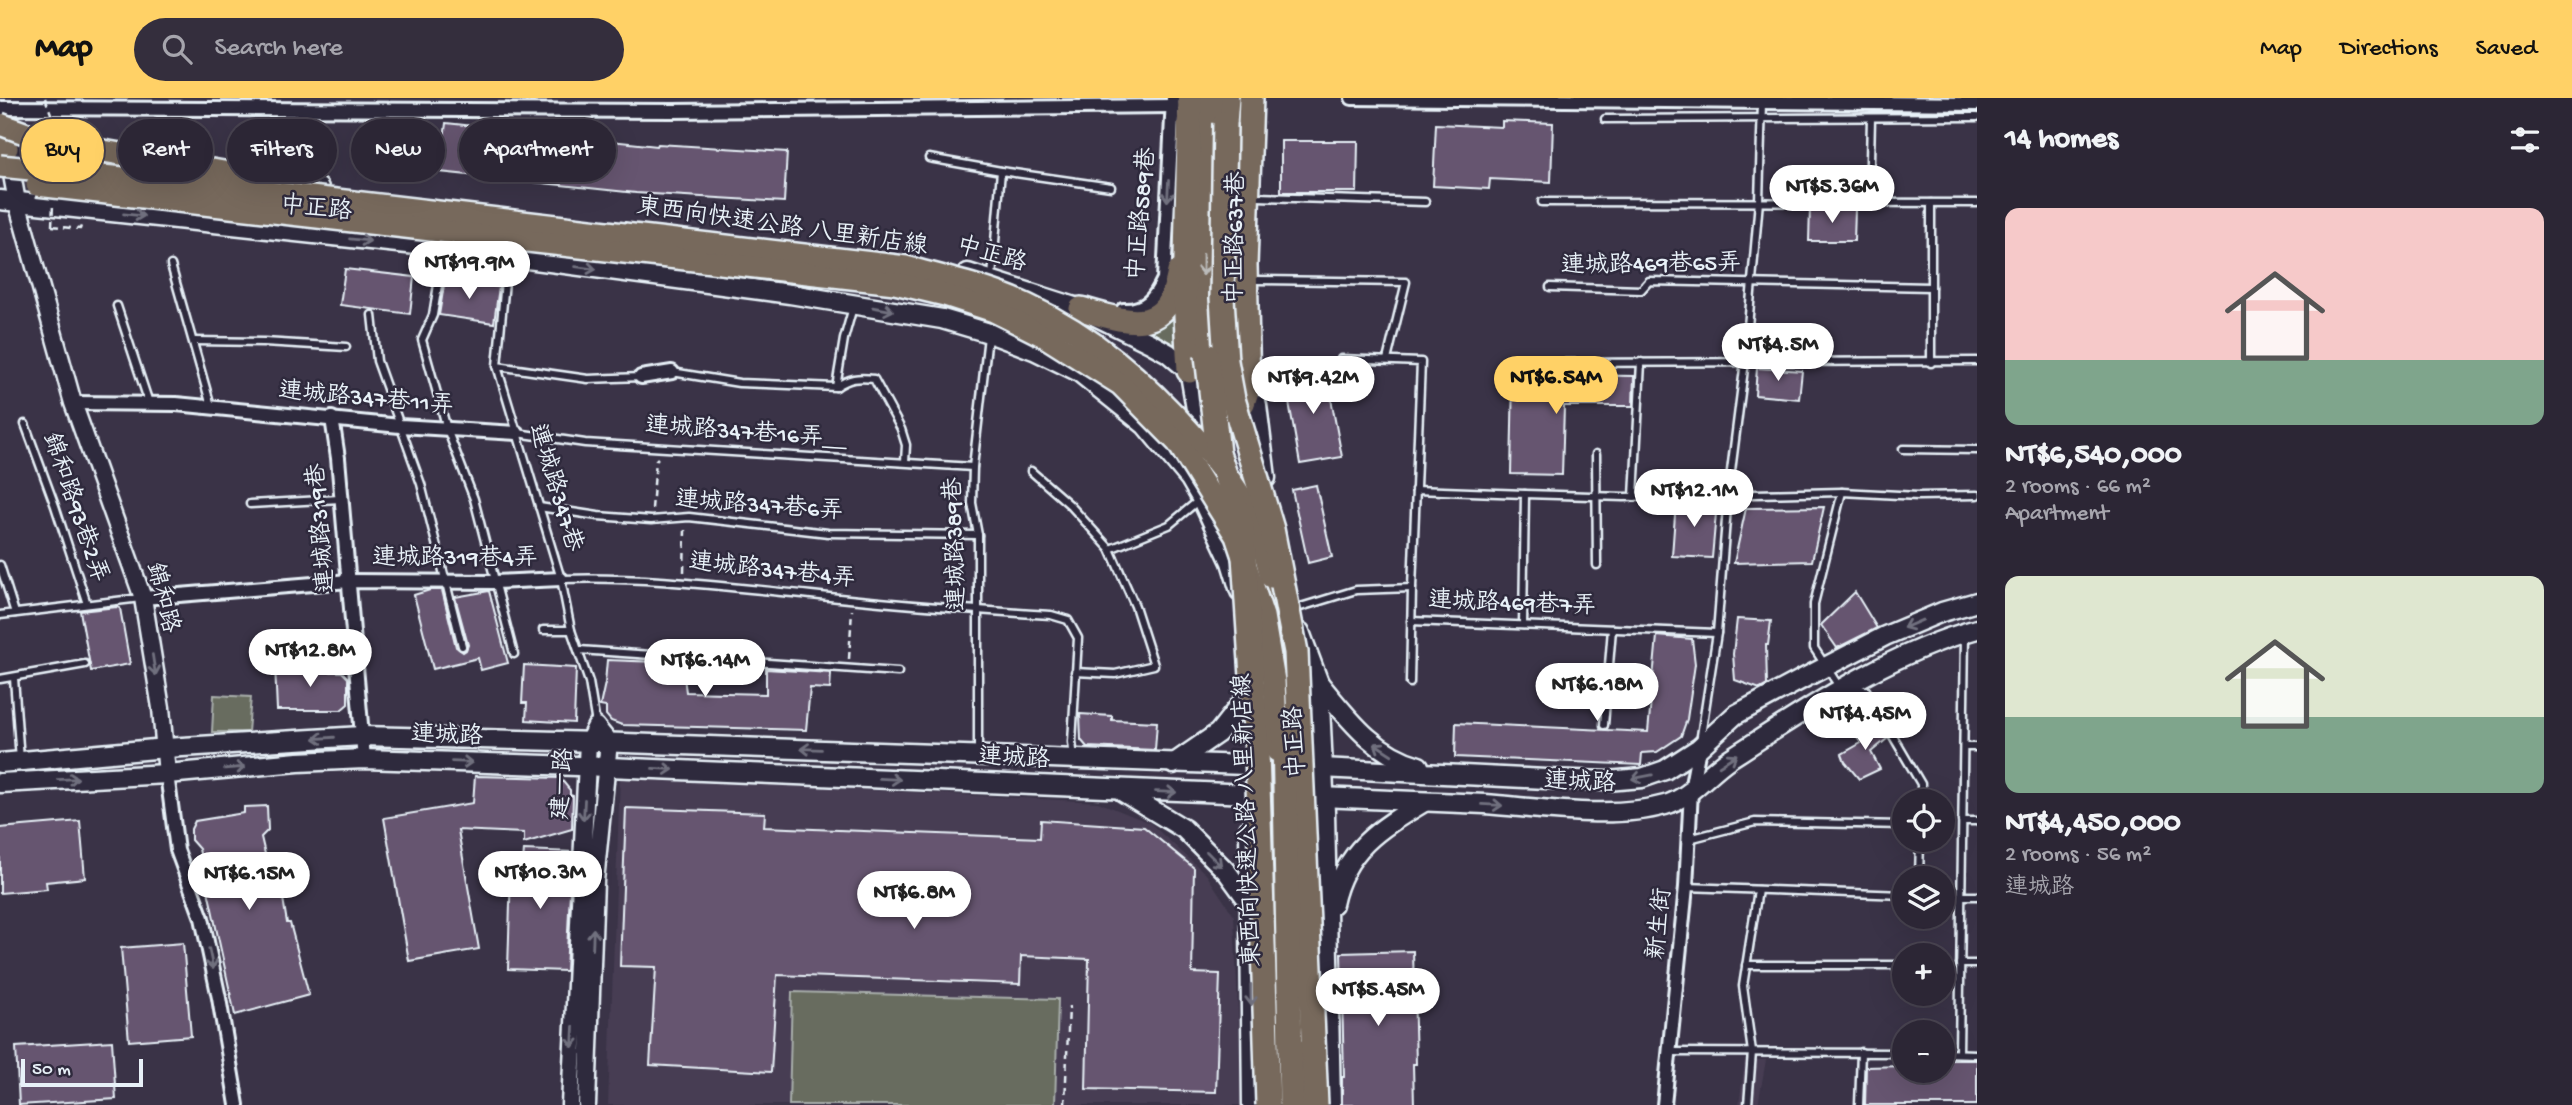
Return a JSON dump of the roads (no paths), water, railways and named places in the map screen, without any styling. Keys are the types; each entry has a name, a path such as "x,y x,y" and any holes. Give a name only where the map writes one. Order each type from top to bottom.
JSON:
{"highway":[{"path":"1210,98 1203,212 1203,293 1207,355 1218,453 1268,603 1276,641 1284,732 1291,1105"},
{"path":"1227,98 1222,298 1226,361 1241,430 1272,529 1296,652 1316,1105"},
{"path":"1228,418 1243,403 1246,396 1245,265 1251,98"},
{"path":"1178,101 1189,371"},
{"path":"0,124 46,141 492,214"},
{"name":"東西向快速公路 八里新店線","path":"2,152 277,193 492,214 906,267 1027,304 1123,363 1156,394 1209,453 1245,502 1265,550 1288,668 1296,752 1304,1105"},
{"name":"東西向快速公路 八里新店線","path":"0,181 895,283 945,295 994,312 1044,336 1121,384 1178,443 1230,526 1236,536 1263,616 1274,681 1284,1105"},
{"path":"1091,315 1147,321 1160,311 1172,295 1186,248"},
{"path":"1247,342 1257,405"},
{"path":"1242,526 1257,752 1268,1105"},
{"path":"1272,529 1274,603 1287,711 1284,732"}],"main road":[{"name":"中正路","path":"2,152 21,151"},
{"name":"中正路","path":"104,161 492,214 916,260 992,280 1091,315 1168,353 1189,371 1263,461 1294,609 1319,683 1325,798 1331,1105"},
{"path":"104,175 142,188"},
{"name":"中正路","path":"142,188 726,261 881,276 954,291 1033,319 1077,344 1147,401 1167,424 1175,429 1201,430"},
{"path":"64,207 142,188"},
{"name":"中正路","path":"9,201 444,248 779,292 942,319 1034,350 1079,372 1145,425 1189,479 1212,519 1231,562 1244,604 1247,629 1244,700 1256,765 1248,795 1252,1105"},
{"path":"443,224 492,214"},
{"path":"1033,319 1091,315"},
{"path":"1189,371 1201,430 1212,519"},
{"path":"1079,372 1147,401"},
{"path":"1257,405 1263,461"},
{"path":"1201,430 1228,418"},
{"name":"連城路","path":"0,762 362,736 592,734 609,742 1256,765 1546,779 1642,778 1665,770 1699,748 1735,715 1825,667 1885,636 1942,612 1977,602"},
{"path":"1247,629 1263,716 1256,765 1267,796"},
{"name":"連城路","path":"0,783 364,759 608,766 1424,802 1608,813 1667,805 1691,790 1716,768 1839,688 1934,644 1971,631"},
{"path":"1319,683 1356,728 1377,746 1402,761 1446,773"},
{"path":"1174,764 1218,733 1244,700"},
{"path":"1120,790 1184,829 1227,872 1249,902"},
{"path":"1302,797 1303,830 1326,862"},
{"path":"1327,931 1338,881 1353,856 1380,829 1424,802"}],"street":[{"path":"1132,106 1145,98"},
{"name":"中正路637巷","path":"1257,405 1256,280 1261,98"},
{"path":"1352,98 1977,104"},
{"path":"0,110 673,105 1132,106 1178,101"},
{"name":"中正路589巷","path":"1091,315 1134,310 1147,305 1157,295 1164,279 1178,101"},
{"name":"錦和路","path":"0,110 2,152 9,201 73,403 143,598 166,748 177,850 202,918 237,1105"},
{"path":"641,377 672,372"},
{"name":"連城路347巷11弄","path":"73,403 211,406 400,426 517,433"},
{"name":"連城路319巷","path":"332,418 338,458 364,759"},
{"name":"連城路319巷4弄","path":"143,598 349,581 495,582 561,579"},
{"name":"建一路","path":"570,1105 587,766 592,734"},
{"name":"建一路","path":"587,1105 595,881 609,742"},
{"name":"新生街","path":"1664,1105 1686,887 1691,790 1699,748"},
{"path":"1301,767 1302,797"}],"lane":[{"path":"1699,748 1717,633 1728,495 1745,361 1759,201 1762,101"},
{"path":"1605,119 1977,117"},
{"path":"1870,203 1871,118"},
{"path":"929,158 1111,187"},
{"path":"992,280 1001,171"},
{"path":"1258,197 1425,202"},
{"path":"1542,202 1977,203"},
{"path":"1931,203 1931,363"},
{"path":"444,248 433,315 422,340 447,429 474,499 514,654"},
{"name":"連城路347巷","path":"507,258 497,366 561,579 571,630 589,682 592,734"},
{"path":"171,265 211,406"},
{"path":"1256,280 1406,282 1387,360"},
{"name":"連城路469巷65弄","path":"1550,287 1641,290 1649,281 1931,287"},
{"path":"836,387 844,339 854,304"},
{"path":"117,306 149,403"},
{"path":"372,315 377,361 421,484 462,646"},
{"name":"連城路389巷","path":"978,756 978,536 972,503 973,467 989,333"},
{"path":"194,341 264,342 346,348"},
{"path":"1341,359 1422,362 1415,490 1410,684"},
{"path":"1550,363 1977,361"},
{"path":"1634,497 1641,362"},
{"path":"497,366 587,379 641,377"},
{"path":"672,372 739,383 836,387 858,377 874,379 901,429 906,445 905,462"},
{"name":"錦和路93巷2弄","path":"25,424 87,604"},
{"name":"連城路347巷16弄＿","path":"517,433 585,443 973,467"},
{"path":"1902,449 1977,450"},
{"path":"1596,454 1597,565"},
{"path":"1031,471 1070,505 1110,549 1135,606 1154,665 1115,674 1075,672 1072,742 1074,760"},
{"path":"1415,490 1634,497 1842,492 1918,496 1977,495"},
{"path":"1842,492 1814,604 1814,648 1839,688 1866,690 1921,784 1921,789"},
{"path":"1522,625 1525,494"},
{"path":"1110,549 1169,525 1201,498"},
{"path":"250,504 340,499"},
{"name":"連城路347巷6弄","path":"539,507 598,516 651,520 689,517 828,533 978,536"},
{"path":"0,565 15,613"},
{"name":"連城路347巷4弄","path":"561,579 614,577 683,582 853,600 1051,615 1068,621 1078,638 1075,672"},
{"path":"1294,609 1356,590 1412,588"},
{"path":"0,615 143,598"},
{"name":"連城路469巷7弄","path":"1411,621 1717,633"},
{"name":"連城路469巷7弄","path":"1604,724 1612,629"},
{"path":"543,630 571,630"},
{"path":"1959,1053 1964,747 1971,631"},
{"path":"579,650 898,672"},
{"path":"0,679 85,664"},
{"path":"14,678 20,761"},
{"path":"1964,747 1977,747"},
{"path":"1962,821 1977,821"},
{"path":"1689,839 1755,822 1892,825"},
{"path":"1686,887 1892,895"},
{"path":"1748,1105 1752,1052 1743,986 1758,890"},
{"path":"1955,897 1977,897"},
{"path":"1960,964 1977,964"},
{"path":"1746,965 1892,965"},
{"path":"1669,1052 1892,1053"},
{"path":"1858,1105 1861,1052"},
{"path":"1955,1053 1977,1054"}]}
